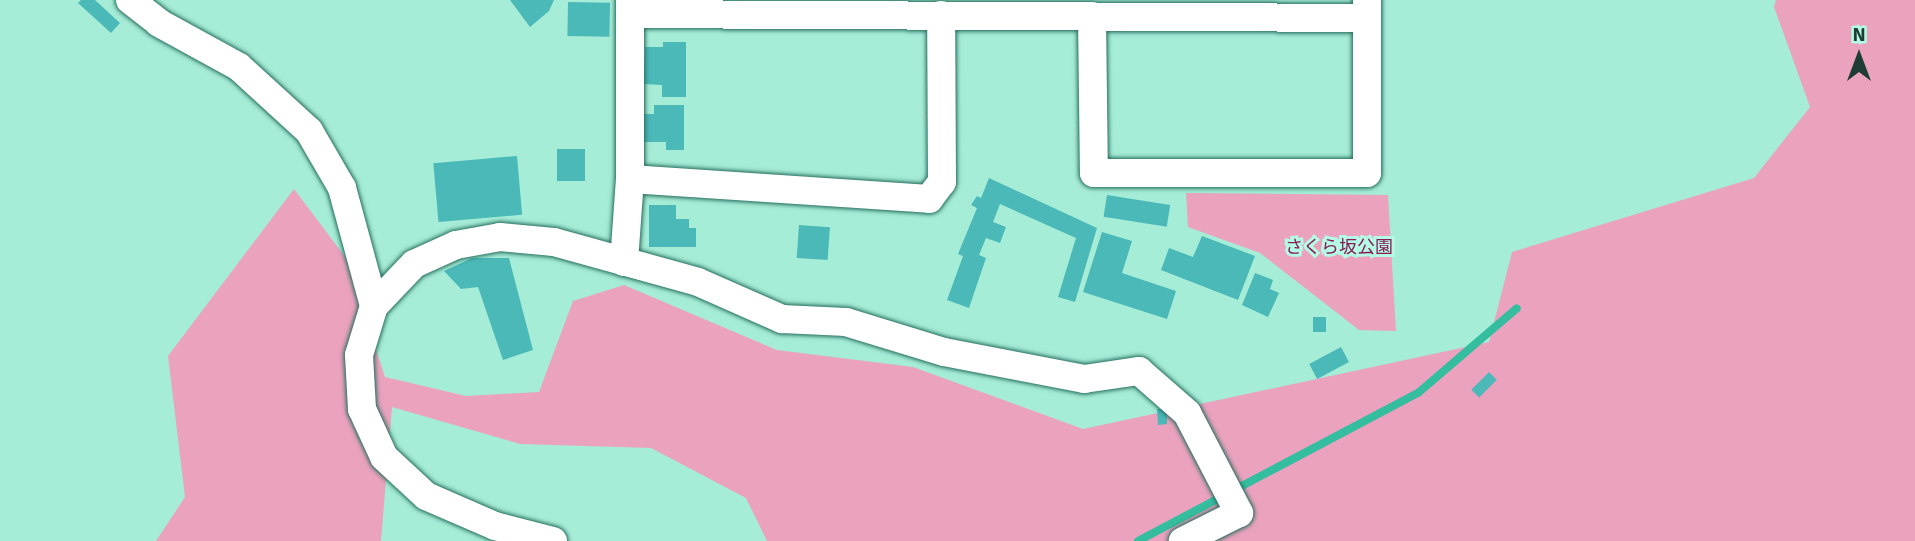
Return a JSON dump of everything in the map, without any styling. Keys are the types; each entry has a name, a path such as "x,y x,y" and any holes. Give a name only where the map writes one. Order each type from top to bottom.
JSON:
{"street":[{"path":"130,0 159,23 239,67 309,131 342,188 374,306"},
{"path":"624,262 630,179 630,7 1092,16 1367,9 1367,173 1094,173 1092,16"},
{"path":"630,179 929,199 942,182 941,15"},
{"path":"553,541 524,536 443,505 408,482 384,457 362,409 358,380 362,339 374,306 414,264 475,240 554,242 698,282 782,319 846,322 944,352 1084,379 1139,371 1187,413 1239,513 1183,541"}],"green space":[{"path":"1776,0 1915,0 1915,541 767,541 746,498 651,448 520,444 392,407 381,541 156,541 185,497 168,356 294,189 346,258 385,377 466,396 539,392 573,301 624,285 777,350 913,367 1083,429 1489,342 1512,252 1754,178 1810,107 1774,7"},
{"name":"さくら坂公園","path":"1186,193 1388,195 1396,331 1359,330 1260,253 1188,227"}],"building":[{"path":"81,0 95,0 120,23 111,33 78,3"},
{"path":"510,0 554,0 549,11 530,27"},
{"path":"568,2 610,3 609,37 567,36"},
{"path":"663,42 686,42 686,97 662,97 662,85 644,84 645,47 663,47"},
{"path":"654,105 684,105 684,150 666,150 666,142 643,142 643,114 654,114"},
{"path":"557,149 585,149 585,181 557,181"},
{"path":"517,156 522,215 438,222 433,163"},
{"path":"989,178 1097,228 1075,302 1058,297 1076,238 1000,204 993,222 1006,227 1000,243 986,238 979,255 986,258 969,308 947,300 963,256 958,254 977,208 971,205 977,196 981,198"},
{"path":"1107,195 1170,205 1167,227 1104,217"},
{"path":"649,205 676,205 676,219 689,219 689,228 696,228 696,247 649,247"},
{"path":"799,225 830,227 828,260 797,258"},
{"path":"1102,232 1132,241 1122,273 1176,291 1167,319 1083,292"},
{"path":"1202,236 1255,256 1238,300 1161,270 1169,248 1193,257"},
{"path":"472,258 509,258 533,350 503,360 478,287 461,289 444,271"},
{"path":"1255,273 1273,280 1270,289 1279,293 1268,317 1242,305"},
{"path":"1313,317 1326,317 1326,332 1313,332"},
{"path":"1341,347 1349,362 1317,379 1309,364"},
{"path":"1489,372 1497,380 1479,397 1471,390"},
{"path":"1157,409 1167,409 1167,424 1158,425"}],"waterway":[{"path":"1138,541 1418,393 1517,308"}]}
